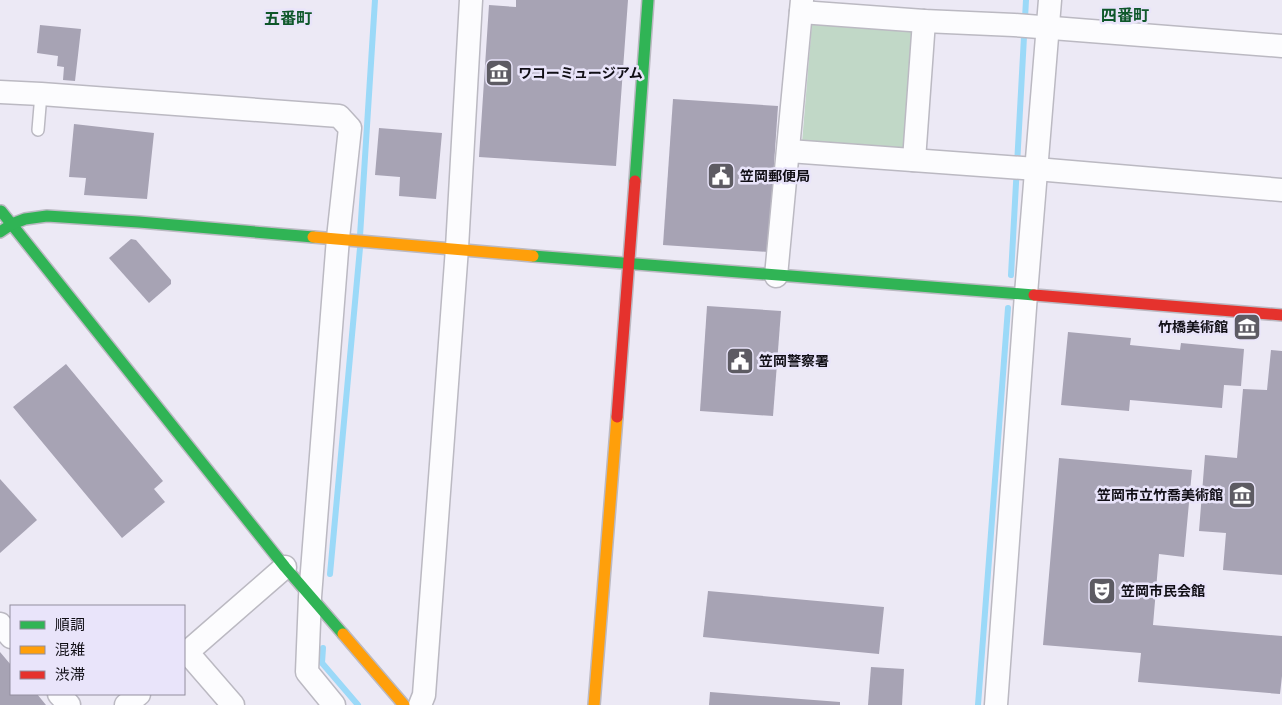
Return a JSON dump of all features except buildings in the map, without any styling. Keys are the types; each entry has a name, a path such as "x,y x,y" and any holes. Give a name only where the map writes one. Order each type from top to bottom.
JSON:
{"street":[{"path":"420,705 424,695 457,248 471,0"},
{"path":"594,705 648,0"},
{"path":"996,705 1026,294 1024,169 1032,27 1050,0"},
{"path":"776,276 802,6 924,21 1032,27 1282,46"},
{"path":"914,160 924,21"},
{"path":"0,92 339,116 350,128 345,239 310,597 307,672 334,705"},
{"path":"789,151 1282,190"},
{"path":"0,210 285,567 404,705"},
{"path":"0,232 12,224 25,219 47,216 457,248 776,276 1282,315"},
{"path":"233,705 186,653 285,567"},
{"path":"0,624 10,636"},
{"path":"60,695 69,705"},
{"path":"126,705 138,695"}],"lane":[{"path":"38,130 41,94"}],"green space":[{"path":"812,22 916,30 908,150 802,143"}],"waterway":[{"path":"360,236 375,0"},
{"path":"1011,275 1026,0"},
{"path":"330,574 360,248"},
{"path":"978,705 1008,308"},
{"path":"323,648 322,663 358,705"}],"traffic: fast":[{"path":"635,181 648,0"},
{"path":"1,211 285,567 343,634"},
{"path":"0,232 12,224 25,219 47,216 313,237"},
{"path":"533,256 1034,295"}],"traffic: slow":[{"path":"313,237 533,256"},
{"path":"594,705 617,417"},
{"path":"343,634 404,705"}],"traffic: jam":[{"path":"617,417 635,181"},
{"path":"1034,295 1282,315"}],"place":[{"name":"ワコーミュージアム","path":"499,73"},
{"name":"笠岡郵便局","path":"721,176"},
{"name":"竹橋美術館","path":"1247,327"},
{"name":"笠岡警察署","path":"740,361"},
{"name":"笠岡市立竹喬美術館","path":"1242,495"},
{"name":"笠岡市民会館","path":"1102,591"}],"district":[{"name":"四番町","path":"1125,15"},
{"name":"五番町","path":"288,18"}]}
